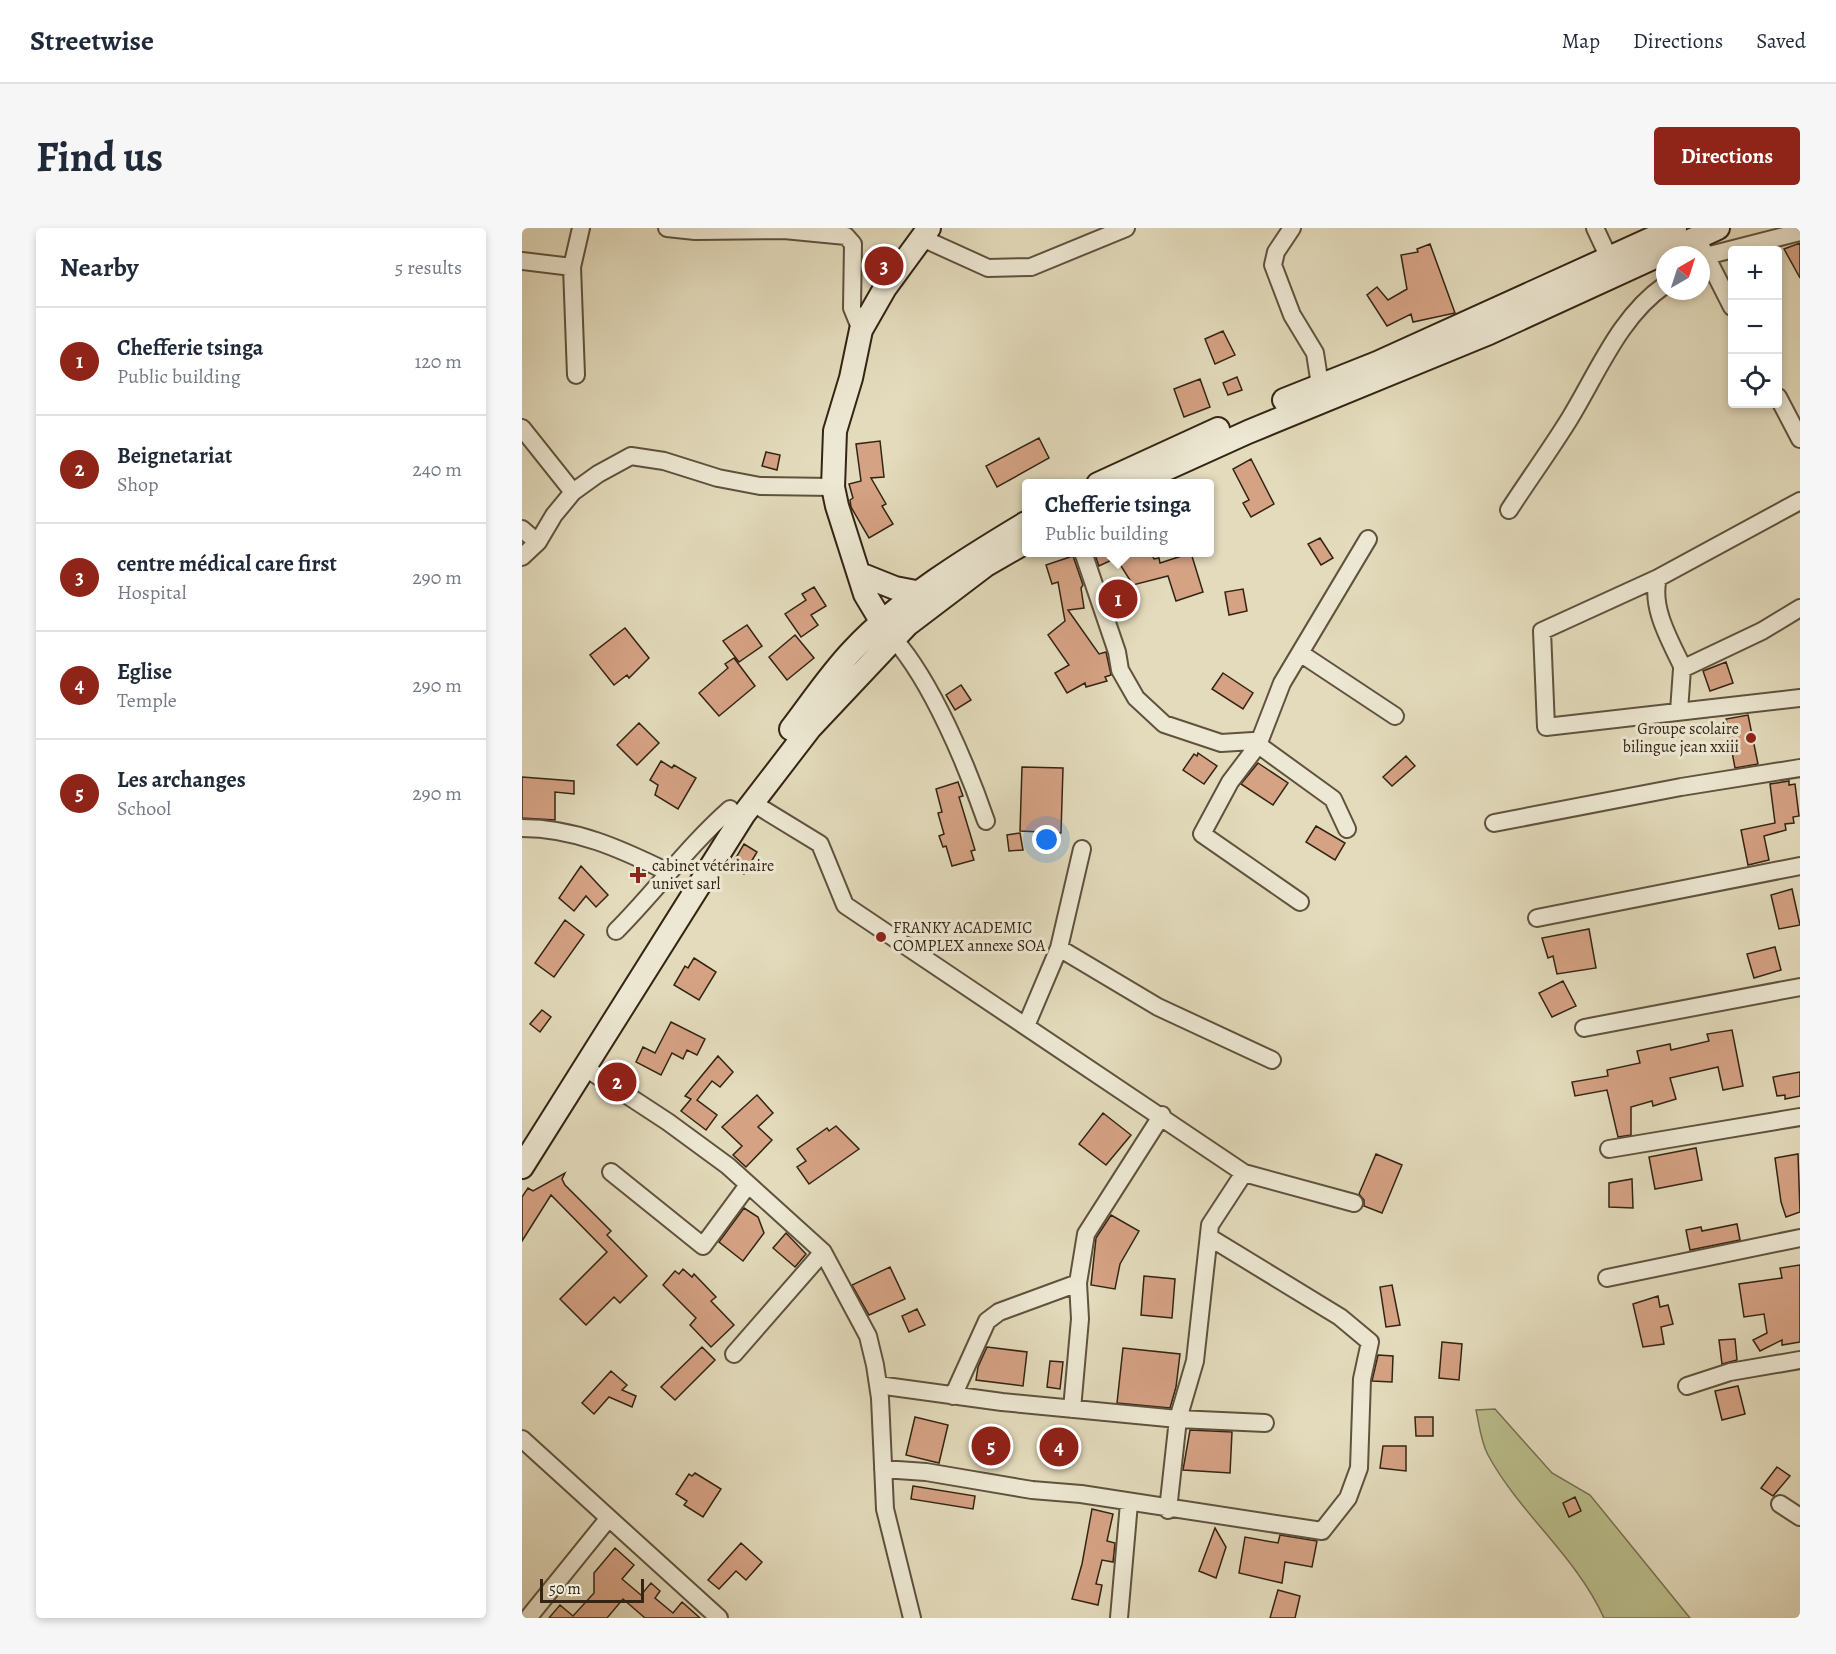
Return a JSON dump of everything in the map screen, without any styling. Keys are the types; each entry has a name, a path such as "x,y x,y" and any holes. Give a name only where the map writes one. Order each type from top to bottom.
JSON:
{"main road":[{"path":"1106,479 1147,459 1377,363 1675,228"},
{"path":"1705,246 1718,228"},
{"path":"895,632 863,579 837,506 834,487 835,431 851,378 861,330 885,288 926,233"},
{"path":"1142,479 1258,427 1489,333 1656,269"},
{"path":"522,1167 753,803 810,728 895,632 921,593 976,552 1022,525"},
{"path":"522,1141 730,809 855,648 895,632 986,565 1022,544"},
{"path":"863,579 921,593"},
{"path":"855,648 863,579"}],"street":[{"path":"576,375 572,267 580,228"},
{"path":"926,233 988,268 1031,267 1126,228"},
{"path":"1292,228 1276,252 1273,265 1293,315 1315,354 1320,385"},
{"path":"1595,228 1609,258"},
{"path":"674,229 784,231 846,236 853,244 852,308 861,330"},
{"path":"1710,249 1800,231"},
{"path":"522,261 572,267"},
{"path":"1710,266 1728,300"},
{"path":"1509,510 1570,417 1604,354 1650,295 1656,291"},
{"path":"1782,402 1795,419 1800,439"},
{"path":"522,428 573,492"},
{"path":"522,557 537,542 573,492 598,474 632,456 664,461 718,478 760,486 834,487"},
{"path":"1800,501 1658,578 1542,631 1546,727 1800,698"},
{"path":"522,529 537,542"},
{"path":"1300,902 1203,834 1230,782 1258,745 1282,683 1368,539"},
{"path":"1085,557 1117,652 1120,670 1136,698 1164,724 1221,743 1253,741 1333,799 1347,829"},
{"path":"1658,578 1656,585 1663,626 1683,668 1679,711"},
{"path":"1683,668 1762,631 1800,608"},
{"path":"895,632 969,773 986,821"},
{"path":"1300,653 1395,716"},
{"path":"1494,823 1681,787 1800,768"},
{"path":"753,803 820,844 845,905 1162,1115 1244,1173 1354,1203"},
{"path":"616,931 646,901 697,838 730,809"},
{"path":"522,828 547,828 603,841 669,872"},
{"path":"1026,1026 1059,948 1082,849"},
{"path":"1537,918 1800,866"},
{"path":"1059,948 1158,1006 1272,1060"},
{"path":"1584,1028 1800,987"},
{"path":"584,1067 668,1122 728,1166 824,1252 868,1336 878,1385 887,1519 912,1618"},
{"path":"1072,1409 1080,1319 1078,1283 1086,1234 1162,1115"},
{"path":"1609,1149 1800,1117"},
{"path":"611,1172 703,1246 748,1185"},
{"path":"1168,1510 1178,1419 1194,1361 1210,1225 1244,1173"},
{"path":"883,1468 926,1472 1016,1488 1081,1494 1168,1510 1322,1531 1348,1498 1359,1468 1362,1379 1370,1342 1340,1317 1209,1237"},
{"path":"1607,1278 1800,1238"},
{"path":"734,1354 824,1252"},
{"path":"953,1396 987,1321 999,1312 1078,1283"},
{"path":"1687,1386 1730,1372 1800,1360"},
{"path":"878,1385 1072,1409 1178,1419 1264,1423"},
{"path":"522,1438 608,1520 719,1618"},
{"path":"1119,1618 1129,1503"},
{"path":"1780,1504 1800,1517"},
{"path":"528,1618 608,1520"}],"green space":[{"path":"1495,1409 1552,1473 1590,1495 1690,1618 1604,1618 1579,1575 1516,1497 1488,1455 1476,1410"}],"building":[{"path":"1800,243 1800,278 1784,249"},
{"path":"1430,244 1455,313 1413,322 1411,314 1387,326 1367,295 1377,287 1388,300 1407,289 1401,255 1418,252 1417,249"},
{"path":"1223,331 1235,355 1215,364 1205,339"},
{"path":"1237,377 1242,390 1228,395 1223,383"},
{"path":"1200,379 1210,407 1184,417 1174,389"},
{"path":"1039,438 1049,458 997,487 986,466"},
{"path":"880,441 884,477 871,478 886,504 882,506 893,524 869,538 851,507 850,500 853,498 849,484 861,481 856,444"},
{"path":"766,452 780,455 777,470 762,466"},
{"path":"1251,459 1274,504 1251,517 1243,503 1249,500 1233,469"},
{"path":"1320,538 1333,558 1321,565 1308,544"},
{"path":"1073,557 1083,585 1081,588 1084,608 1068,610 1099,654 1106,652 1111,675 1105,677 1107,681 1086,687 1085,683 1067,693 1055,673 1069,665 1048,635 1065,621 1058,582 1052,584 1046,565"},
{"path":"1096,557 1153,557 1159,558 1160,563 1179,557 1192,557 1203,592 1176,601 1168,576 1133,585 1116,558 1099,566"},
{"path":"814,587 826,606 811,615 818,625 801,637 785,614 806,600 802,594"},
{"path":"1122,588 1131,612 1116,617 1108,592"},
{"path":"1243,589 1247,611 1229,615 1225,592"},
{"path":"747,625 762,646 739,662 723,641"},
{"path":"625,628 649,658 629,678 627,675 614,685 590,655"},
{"path":"795,635 814,658 787,680 769,657"},
{"path":"734,658 755,686 719,716 699,693 728,668 725,664"},
{"path":"1726,662 1733,683 1710,691 1703,671"},
{"path":"1223,673 1253,693 1243,709 1212,689"},
{"path":"961,685 971,700 955,710 946,695"},
{"path":"1748,715 1758,764 1735,768 1726,719"},
{"path":"639,723 659,743 637,765 617,745"},
{"path":"1198,753 1217,766 1204,784 1183,770 1194,754 1197,756"},
{"path":"1406,756 1415,766 1392,786 1383,777"},
{"path":"661,761 672,768 674,765 696,778 678,809 655,795 658,785 650,780"},
{"path":"1258,763 1288,783 1273,805 1241,784"},
{"path":"1022,767 1063,768 1061,833 1020,831"},
{"path":"522,777 574,781 574,794 555,792 555,820 522,818"},
{"path":"1789,781 1789,785 1795,784 1799,816 1793,817 1794,823 1785,824 1786,830 1764,836 1769,860 1748,865 1741,830 1775,823 1770,784"},
{"path":"958,782 963,796 959,797 975,850 971,851 974,860 952,866 946,846 943,847 939,836 944,834 938,813 942,812 936,789"},
{"path":"1316,826 1345,843 1335,860 1306,842"},
{"path":"1020,833 1023,850 1009,851 1007,835"},
{"path":"744,844 757,852 744,874 731,866"},
{"path":"581,866 608,895 596,907 586,896 574,911 559,898"},
{"path":"1792,889 1800,925 1779,929 1771,895"},
{"path":"565,920 584,935 554,977 535,963"},
{"path":"1589,929 1596,968 1557,974 1553,956 1548,958 1542,938"},
{"path":"1775,947 1781,970 1754,978 1747,954"},
{"path":"694,958 716,972 699,1000 674,985 685,966 688,968"},
{"path":"1563,981 1576,1006 1552,1017 1539,993"},
{"path":"542,1010 551,1017 540,1032 530,1024"},
{"path":"671,1022 705,1039 697,1055 687,1050 683,1059 672,1053 661,1075 636,1062 643,1047 655,1053"},
{"path":"1732,1030 1743,1086 1723,1090 1718,1067 1670,1078 1676,1099 1653,1106 1652,1101 1631,1107 1631,1135 1618,1137 1607,1090 1575,1096 1572,1082 1608,1076 1607,1070 1640,1063 1637,1051 1670,1044 1671,1050 1709,1041 1707,1034"},
{"path":"718,1056 733,1072 720,1087 712,1081 697,1100 717,1115 706,1130 681,1111 691,1099 685,1096"},
{"path":"1800,1072 1800,1096 1785,1099 1785,1095 1777,1096 1773,1077"},
{"path":"757,1095 773,1113 758,1127 772,1140 746,1167 733,1155 742,1146 722,1127"},
{"path":"1103,1113 1131,1135 1106,1165 1079,1144"},
{"path":"836,1126 859,1149 809,1184 797,1167 806,1161 797,1149 827,1128 829,1131"},
{"path":"1696,1148 1702,1180 1655,1189 1649,1157"},
{"path":"1376,1154 1402,1165 1382,1213 1364,1206 1364,1200 1359,1194"},
{"path":"1798,1154 1800,1212 1786,1217 1781,1202 1775,1158"},
{"path":"565,1173 562,1179 565,1185 611,1231 607,1235 647,1276 620,1303 614,1297 586,1325 560,1299 607,1252 551,1195 522,1241 522,1197 528,1188 533,1191"},
{"path":"1632,1179 1633,1208 1609,1207 1609,1183"},
{"path":"744,1208 758,1217 764,1233 743,1261 719,1242"},
{"path":"1111,1215 1139,1231 1120,1264 1115,1289 1091,1285 1096,1238"},
{"path":"1737,1224 1740,1240 1690,1250 1686,1230 1701,1227 1702,1231"},
{"path":"786,1233 806,1254 795,1267 773,1248"},
{"path":"1800,1265 1800,1342 1782,1345 1782,1340 1760,1351 1753,1340 1767,1333 1764,1314 1744,1317 1739,1284 1782,1278 1780,1268"},
{"path":"890,1267 905,1299 869,1315 852,1285"},
{"path":"683,1269 692,1277 694,1274 716,1297 711,1301 734,1325 711,1347 690,1325 696,1318 663,1285 675,1271 679,1274"},
{"path":"1144,1276 1175,1279 1172,1318 1141,1315"},
{"path":"1392,1285 1400,1325 1386,1327 1380,1287"},
{"path":"1658,1296 1660,1307 1668,1305 1673,1324 1661,1327 1664,1344 1643,1347 1633,1304"},
{"path":"917,1309 925,1325 909,1332 902,1316"},
{"path":"1735,1339 1737,1360 1722,1364 1719,1340"},
{"path":"1442,1342 1462,1344 1459,1380 1439,1378"},
{"path":"702,1347 715,1360 675,1400 661,1387"},
{"path":"987,1347 1027,1352 1023,1386 976,1380 978,1367"},
{"path":"1123,1348 1180,1354 1176,1387 1170,1408 1117,1403"},
{"path":"1378,1355 1393,1356 1392,1382 1372,1381"},
{"path":"1050,1361 1063,1362 1060,1389 1047,1387"},
{"path":"611,1371 627,1385 622,1390 636,1396 632,1407 609,1397 594,1414 582,1403"},
{"path":"1738,1386 1745,1414 1722,1420 1715,1391"},
{"path":"915,1417 948,1425 939,1463 906,1455"},
{"path":"1415,1417 1433,1417 1433,1436 1416,1436"},
{"path":"1190,1430 1232,1432 1230,1473 1183,1470"},
{"path":"1383,1446 1406,1446 1406,1471 1380,1468"},
{"path":"1777,1467 1790,1476 1773,1496 1761,1488"},
{"path":"695,1473 721,1489 703,1517 684,1505 687,1501 676,1494 689,1474 692,1476"},
{"path":"913,1486 975,1496 973,1509 911,1499"},
{"path":"1575,1497 1581,1511 1569,1517 1563,1503"},
{"path":"1092,1509 1113,1514 1107,1541 1115,1543 1113,1562 1102,1560 1096,1584 1102,1585 1098,1605 1072,1599 1082,1564"},
{"path":"1215,1528 1226,1547 1216,1578 1199,1571"},
{"path":"1280,1535 1317,1541 1312,1567 1285,1562 1282,1583 1239,1573 1245,1537 1278,1543"},
{"path":"741,1543 762,1562 746,1580 736,1571 719,1589 708,1580"},
{"path":"615,1548 634,1565 622,1579 641,1595 651,1583 660,1591 655,1598 673,1613 682,1602 700,1618 645,1618 623,1599 607,1618 549,1618 560,1605 573,1616 594,1593 594,1573"},
{"path":"1278,1590 1300,1596 1295,1618 1270,1618"}],"place":[{"name":"centre médical care first","path":"884,266"},
{"name":"Chefferie tsinga","path":"1118,599"},
{"name":"Groupe scolaire bilingue jean xxiii","path":"1751,738"},
{"name":"cabinet vétérinaire univet sarl","path":"638,875"},
{"name":"FRANKY ACADEMIC COMPLEX annexe SOA","path":"881,937"},
{"name":"Beignetariat","path":"617,1082"},
{"name":"Les archanges","path":"991,1446"},
{"name":"Eglise","path":"1059,1447"}]}
